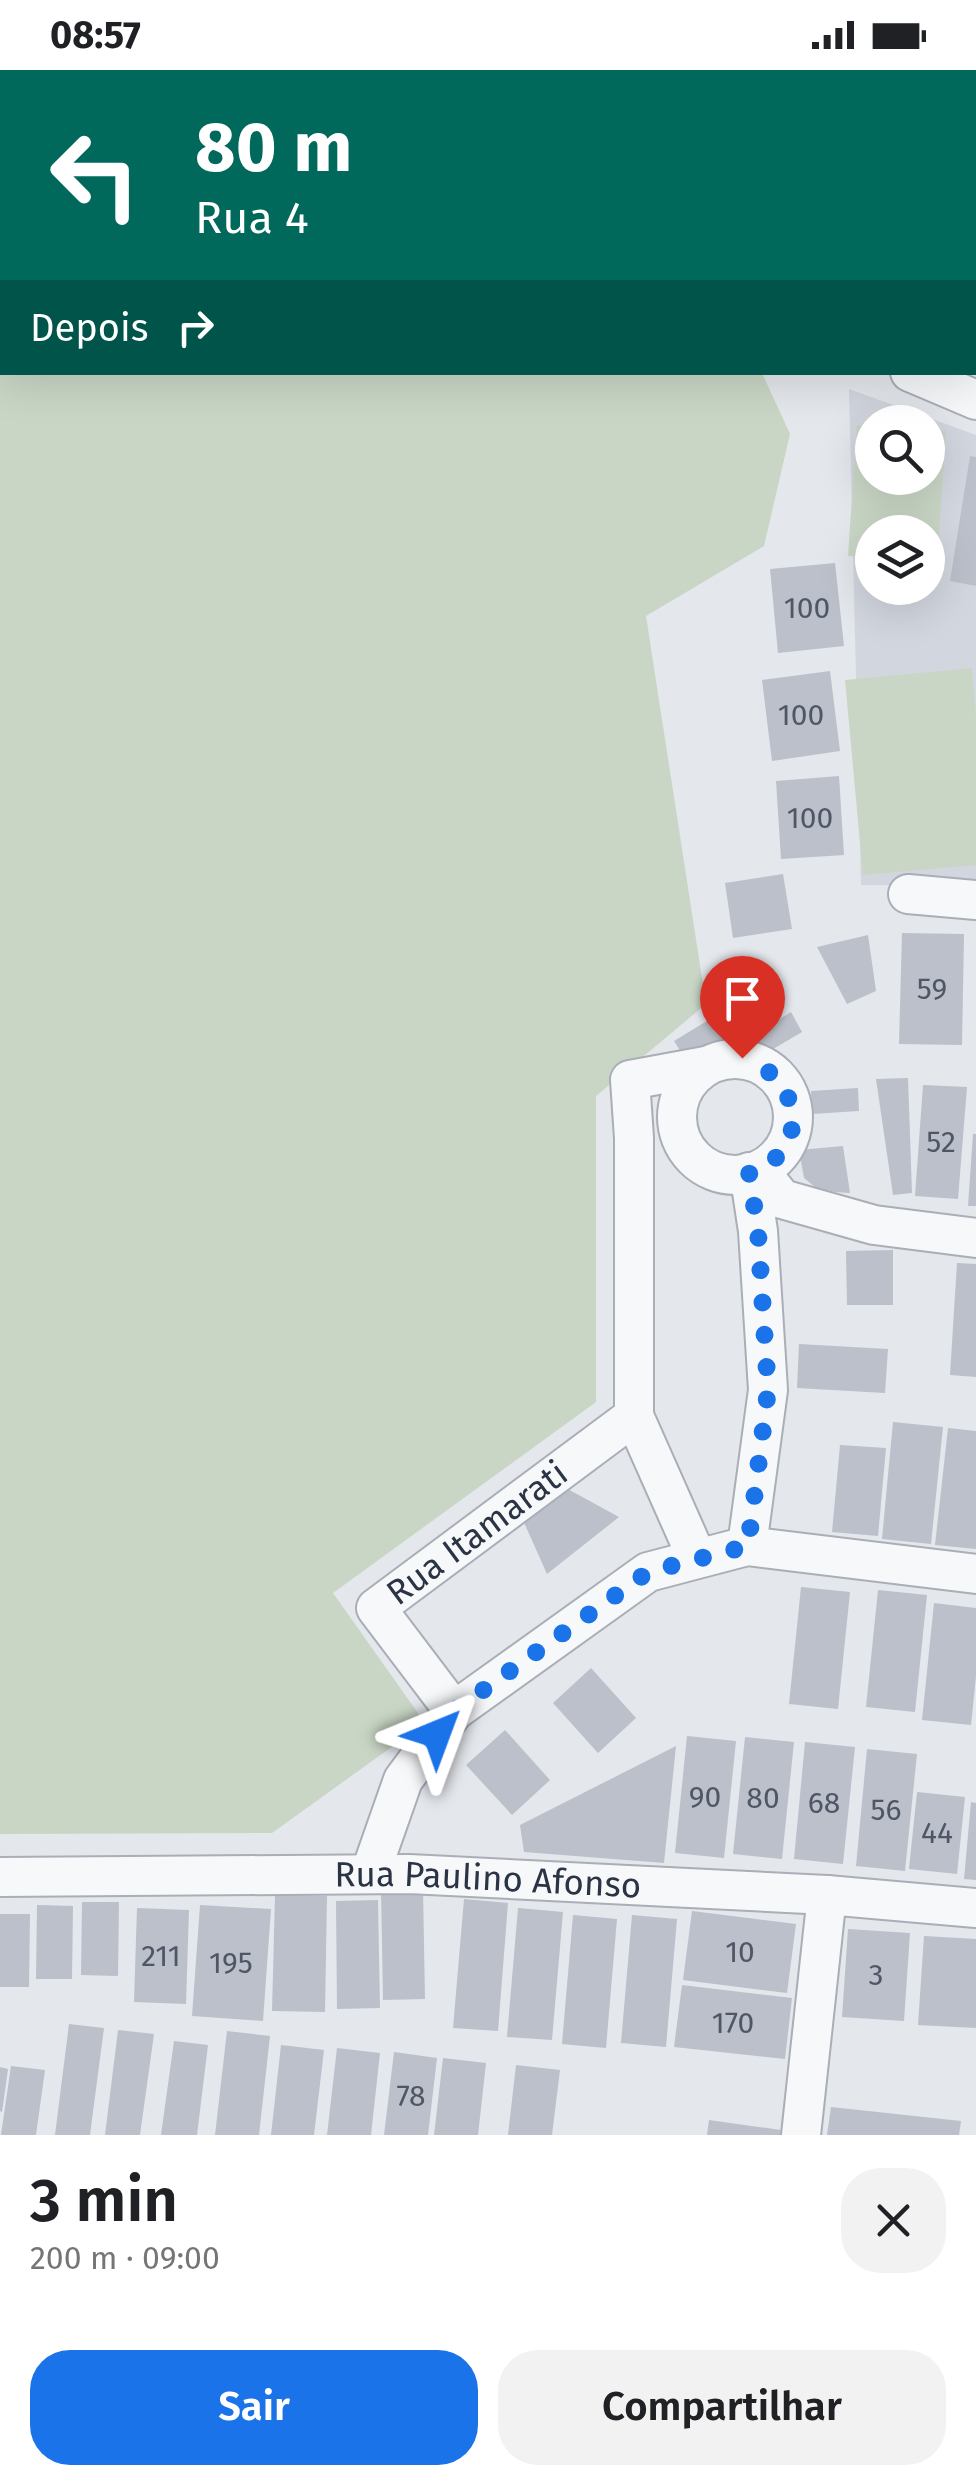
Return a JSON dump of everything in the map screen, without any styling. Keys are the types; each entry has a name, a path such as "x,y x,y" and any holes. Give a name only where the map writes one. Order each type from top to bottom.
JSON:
{"street":[{"path":"917,375 976,400"},
{"path":"908,894 976,900"},
{"path":"697,1558 634,1416 634,1138 630,1080 742,1058 775,1074 786,1089 792,1126 775,1159 754,1171 721,1174 702,1166 688,1152 679,1134 676,1115 690,1078 706,1066"},
{"path":"754,1171 782,1199 874,1225 976,1238"},
{"path":"748,1546 768,1390 754,1171"},
{"name":"Rua Itamarati","path":"454,1711 376,1608 634,1416"},
{"path":"370,1874 403,1780 454,1711 648,1572 748,1546 976,1574"},
{"name":"Rua Paulino Afonso","path":"0,1877 370,1874 827,1894 976,1908"},
{"path":"802,2135 827,1894"}],"shaded area":[{"path":"849,389 893,405 855,405 855,495 945,495 945,424 976,435 976,886 861,885"}],"green space":[{"path":"0,375 763,375 790,434 764,546 646,616 706,1004 596,1096 596,1402 333,1593 425,1723 272,1833 0,1834"},
{"path":"855,454 855,495 942,495 940,515 855,515 855,557 848,556"},
{"path":"972,668 976,716 976,865 863,875 845,680"}],"building":[{"path":"970,456 976,457 976,586 950,581"},
{"path":"835,563 844,646 778,653 770,569"},
{"path":"830,671 840,751 772,761 762,680"},
{"path":"839,776 844,855 781,859 776,781"},
{"path":"783,874 792,929 733,938 725,883"},
{"path":"902,933 964,934 962,1045 899,1044"},
{"path":"868,935 876,991 847,1004 817,947"},
{"path":"791,1012 802,1032 761,1056 750,1037"},
{"path":"715,1016 727,1037 686,1060 674,1041"},
{"path":"908,1078 912,1193 893,1195 876,1079"},
{"path":"923,1085 967,1087 958,1199 915,1196"},
{"path":"858,1088 859,1111 812,1114 811,1091"},
{"path":"973,1134 976,1206 968,1206"},
{"path":"843,1146 850,1193 820,1191 804,1178 799,1150"},
{"path":"893,1250 893,1305 847,1305 846,1251"},
{"path":"957,1263 976,1264 976,1377 950,1375"},
{"path":"799,1344 888,1349 885,1393 797,1388"},
{"path":"893,1422 943,1427 931,1544 882,1539"},
{"path":"948,1428 976,1431 976,1549 935,1545"},
{"path":"840,1445 886,1448 878,1536 832,1532"},
{"path":"564,1487 619,1517 547,1574 522,1518"},
{"path":"801,1587 850,1592 838,1709 789,1704"},
{"path":"878,1590 927,1595 915,1712 866,1707"},
{"path":"934,1603 976,1608 971,1725 922,1720"},
{"path":"591,1668 636,1718 598,1753 553,1703"},
{"path":"505,1730 550,1780 512,1815 466,1765"},
{"path":"687,1736 736,1741 724,1858 675,1853"},
{"path":"745,1737 794,1742 782,1859 733,1854"},
{"path":"805,1742 855,1747 843,1864 794,1859"},
{"path":"676,1746 664,1863 524,1852 520,1825"},
{"path":"867,1749 917,1754 905,1871 856,1866"},
{"path":"917,1792 965,1797 957,1874 909,1869"},
{"path":"971,1802 976,1803 976,1880 964,1879"},
{"path":"423,1890 425,1999 383,2000 381,1891"},
{"path":"275,1895 327,1896 325,2012 272,2011"},
{"path":"464,1899 508,1903 498,2031 453,2028"},
{"path":"378,1900 380,2008 337,2009 336,1901"},
{"path":"82,1902 119,1902 118,1976 81,1975"},
{"path":"37,1905 73,1906 72,1979 36,1979"},
{"path":"200,1905 271,1909 263,2021 192,2016"},
{"path":"137,1908 189,1910 186,2004 134,2002"},
{"path":"518,1908 563,1912 552,2040 507,2037"},
{"path":"692,1911 796,1924 787,1993 683,1980"},
{"path":"0,1914 30,1914 29,1987 0,1987"},
{"path":"573,1915 617,1919 606,2048 562,2044"},
{"path":"632,1915 677,1919 666,2047 621,2043"},
{"path":"848,1929 910,1933 904,2021 842,2017"},
{"path":"924,1936 976,1939 976,2028 918,2025"},
{"path":"682,1985 792,1998 785,2059 674,2047"},
{"path":"69,2024 104,2028 90,2135 55,2135"},
{"path":"118,2030 154,2034 140,2135 105,2135"},
{"path":"227,2031 270,2036 259,2135 215,2135"},
{"path":"174,2041 208,2045 197,2135 161,2135"},
{"path":"281,2045 324,2050 314,2135 271,2135"},
{"path":"337,2048 380,2053 371,2135 327,2135"},
{"path":"394,2052 437,2058 428,2135 384,2135"},
{"path":"443,2058 486,2063 478,2135 434,2135"},
{"path":"516,2065 560,2070 552,2135 508,2135"},
{"path":"11,2066 45,2070 36,2135 1,2135"},
{"path":"0,2067 8,2069 2,2112 0,2111"},
{"path":"831,2107 961,2121 959,2135 827,2135"},
{"path":"709,2120 781,2130 780,2135 707,2135"}],"route":[{"path":"437,1734 454,1711 648,1572 748,1546 768,1390 758,1231 749,1172 760,1170 775,1159 786,1144 792,1108 786,1089 775,1074 742,1058"}]}
